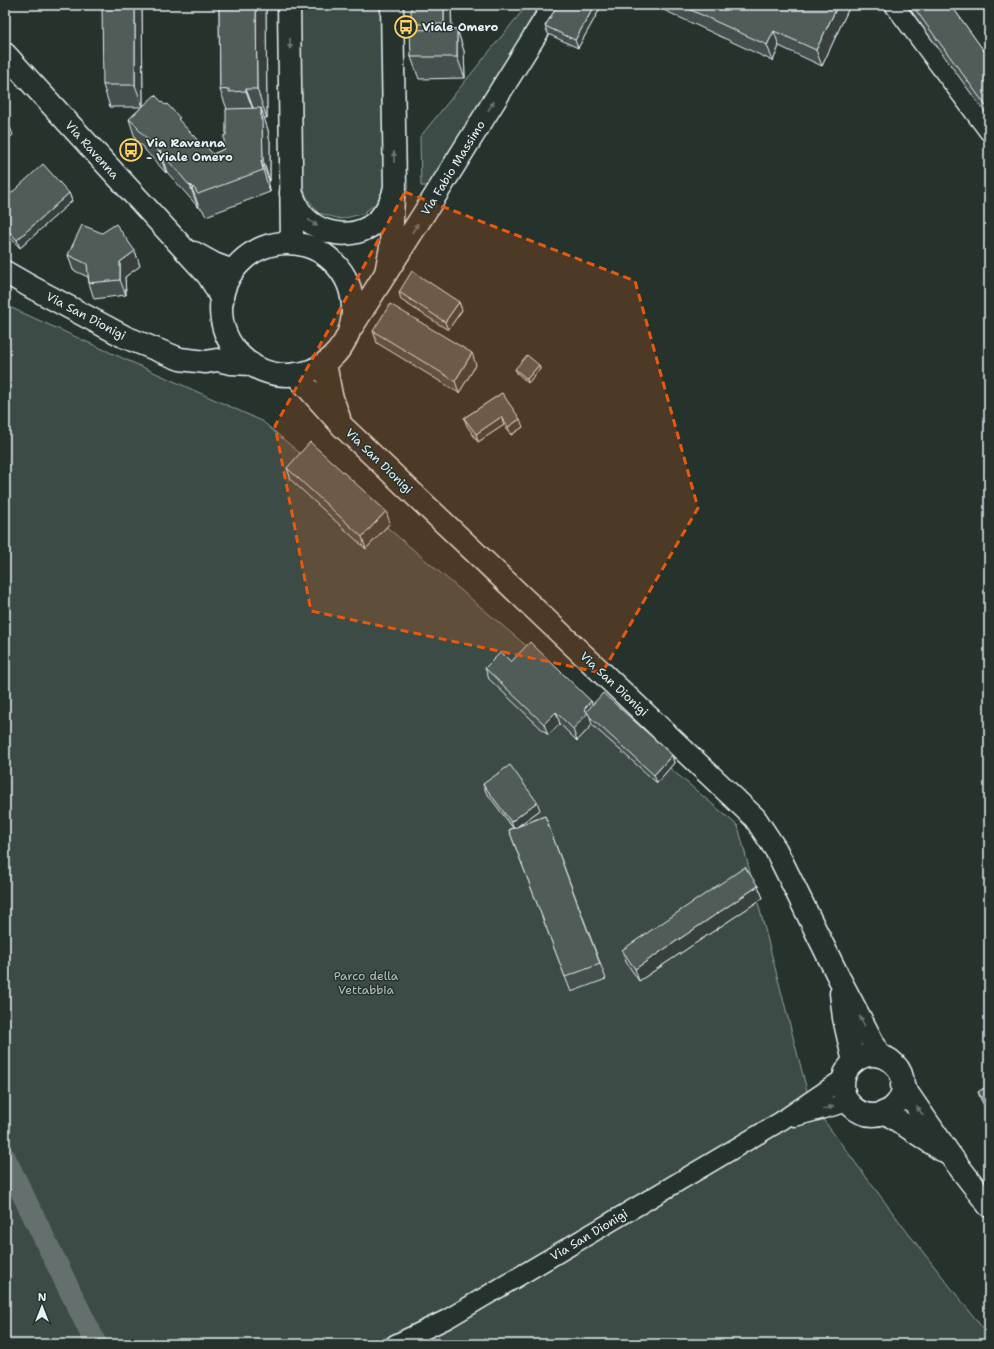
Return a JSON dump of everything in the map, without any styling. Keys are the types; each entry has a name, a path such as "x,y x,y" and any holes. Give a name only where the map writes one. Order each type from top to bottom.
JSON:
{"street":[{"path":"289,5 292,243"},
{"path":"386,273 391,247 393,196 395,187 392,5"},
{"name":"Via Fabio Massimo","path":"350,330 554,5"},
{"path":"894,5 989,132"},
{"name":"Via Ravenna","path":"5,54 208,275 222,301"},
{"path":"291,192 299,210 314,225 324,230 345,234 366,229 375,223 382,216 393,196"},
{"path":"292,243 307,246 321,252 333,261 349,286 353,301 353,316 350,330 340,348 325,363 311,370 288,375 272,373 251,364 242,358 227,336 221,316 222,301 227,282 233,271 249,255 262,248 277,244 292,243"},
{"name":"Via Ravenna","path":"179,244 214,264 233,271"},
{"name":"Via San Dionigi","path":"5,272 32,288 125,337 180,359 206,362 217,360 231,363 251,364"},
{"path":"217,360 225,349 227,336"},
{"name":"Via San Dionigi","path":"325,363 331,395 341,425"},
{"name":"Via San Dionigi","path":"295,374 341,425 755,818 776,850 839,978 880,1056"},
{"name":"Via San Dionigi","path":"781,1121 849,1102 844,1091 849,1070 839,978"},
{"name":"Via San Dionigi","path":"395,1344 447,1319 781,1121 866,1056 880,1056 887,1059 897,1068 901,1076 902,1085 950,1155 989,1206"},
{"path":"849,1102 856,1109 866,1113 873,1114 885,1112 898,1101 902,1090 902,1085"},
{"name":"Via San Dionigi","path":"885,1112 950,1155"}],"highlighted area":[{"path":"405,192 635,281 698,508 602,673 311,611 275,426"}],"green space":[{"path":"299,5 383,5 386,173 382,199 362,214 341,219 318,213 306,196 300,177"},
{"path":"527,5 538,5 522,37 431,186 421,186 420,137"},
{"name":"Parco della Vettabbia","path":"5,305 262,421 738,826 810,1102 908,1233 989,1336 989,1344 5,1344"}],"building":[{"path":"102,5 135,5 135,85 103,85"},
{"path":"219,5 256,5 257,89 229,92 229,89 220,90"},
{"path":"411,5 444,5 444,24 411,24"},
{"path":"558,5 595,5 575,40 545,26"},
{"path":"680,5 838,5 816,50 774,31 767,45"},
{"path":"912,5 951,5 989,58 989,110"},
{"path":"457,29 457,57 411,57 410,30"},
{"path":"155,95 165,105 167,104 180,118 178,119 201,144 202,142 213,154 224,149 224,135 226,135 226,109 261,108 263,160 261,160 263,170 198,194 196,192 197,191 191,185 190,186 160,151 159,152 137,128 138,127 129,119"},
{"path":"5,122 10,127 5,132"},
{"path":"43,164 69,193 17,240 5,227 5,199"},
{"path":"116,224 135,251 120,262 120,280 89,283 87,264 68,255 82,225 102,233"},
{"path":"412,271 459,302 445,322 399,292"},
{"path":"390,304 472,353 455,381 373,331"},
{"path":"527,355 539,365 527,379 515,369"},
{"path":"502,393 520,419 508,427 501,417 476,434 464,418"},
{"path":"310,442 386,511 362,537 287,468"},
{"path":"530,642 591,701 584,709 588,713 573,729 556,712 544,724 485,668 501,652 511,662"},
{"path":"603,693 672,755 654,775 586,712"},
{"path":"510,765 537,802 511,822 483,784"},
{"path":"545,816 600,964 565,977 509,830"},
{"path":"745,867 758,886 635,969 622,950"},
{"path":"989,1085 989,1108 988,1108 978,1092"}],"waterway":[{"path":"5,1158 96,1344"}],"place":[{"name":"Viale Omero","path":"406,27"},
{"name":"Via Ravenna - Viale Omero","path":"131,150"}]}
